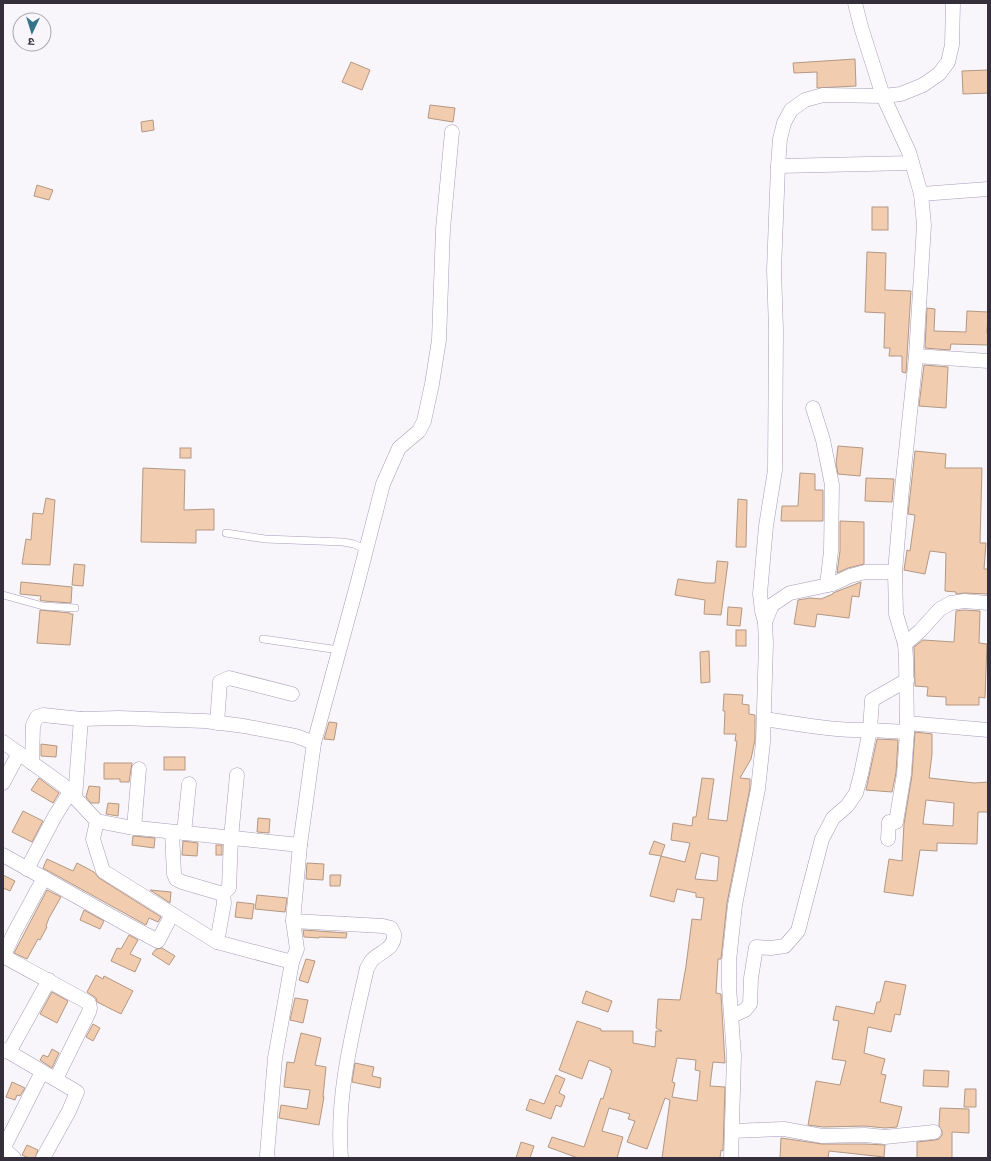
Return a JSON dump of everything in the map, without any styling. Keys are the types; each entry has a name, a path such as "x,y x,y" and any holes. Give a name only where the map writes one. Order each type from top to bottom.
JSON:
{"street":[{"path":"856,3 861,27 883,96 909,152 921,194 924,225 916,356 895,572 896,614 905,644 907,727 904,774 898,816 896,822 889,822 888,839"},
{"path":"731,1158 734,1056 729,987 731,933 743,860 758,789 763,742 766,642 765,622 760,594 766,526 774,470 776,330 774,270 780,139 784,123 791,110 805,100 823,95 883,96 901,94 923,85 939,74 948,62 952,46 953,3"},
{"path":"268,1158 266,1155 275,1058 292,962 297,949 293,920 300,845 314,743 366,550 382,484 399,448 419,431 424,421 439,340 443,229 452,132"},
{"path":"778,166 912,163"},
{"path":"921,194 988,189"},
{"path":"916,356 988,361"},
{"path":"813,408 823,440 832,485 831,550 827,585"},
{"path":"765,622 772,605 790,593 827,585 865,572 895,572"},
{"path":"905,644 940,609 951,603 964,601 988,603"},
{"path":"217,723 220,682 229,678 292,694"},
{"path":"732,1016 745,1010 750,1004 751,978 756,947 771,948 785,946 798,931 822,839 833,818 847,806 856,792 870,730 872,700 907,680"},
{"path":"32,763 33,726 37,717 43,715 81,719 119,718 217,723 244,726 296,736 314,743"},
{"path":"27,869 55,816 72,795 81,719"},
{"path":"764,719 858,730 907,727 988,730"},
{"path":"3,742 63,784 97,821 134,828 300,845"},
{"path":"3,783 19,753"},
{"path":"134,828 139,769"},
{"path":"222,894 229,888 231,838 237,776"},
{"path":"189,784 178,833 174,874 176,879 182,882 222,894"},
{"path":"97,821 93,840 103,871 131,887 217,942 252,950 292,962"},
{"path":"3,855 158,941 172,914"},
{"path":"44,878 3,956 89,1003 90,1008 56,1079"},
{"path":"217,942 224,903 222,894"},
{"path":"293,920 384,926 391,928 394,934 392,944 388,950 372,960 367,968 344,1074 340,1105 339,1135 341,1158"},
{"path":"43,1158 77,1092 6,1051 48,980"},
{"path":"14,1158 5,1150 5,1145 42,1072"},
{"path":"732,1131 784,1129 822,1136 885,1136 934,1132"}],"lane":[{"path":"226,533 265,539 343,542 354,544 366,550"},
{"path":"3,595 43,606 75,608"},
{"path":"263,639 339,650"}],"building":[{"path":"855,59 856,86 817,88 817,72 794,73 793,63"},
{"path":"351,62 370,70 362,90 342,82"},
{"path":"988,70 988,93 963,94 962,71"},
{"path":"430,105 455,108 453,122 428,118"},
{"path":"153,120 154,130 142,132 141,122"},
{"path":"37,185 53,190 49,200 34,196"},
{"path":"872,207 888,207 888,230 872,230"},
{"path":"867,252 886,253 885,290 911,291 906,373 902,372 902,356 889,356 890,348 884,348 885,313 865,312"},
{"path":"927,308 935,309 934,331 966,332 967,311 988,312 988,345 951,344 950,350 925,348"},
{"path":"924,365 948,367 946,408 919,406"},
{"path":"838,446 863,448 860,476 838,474 836,464"},
{"path":"180,448 191,448 191,458 180,458"},
{"path":"915,451 946,454 945,468 982,468 980,543 986,543 984,569 988,569 988,594 956,594 956,592 945,591 946,553 930,551 925,574 904,570 907,550 910,551 915,515 908,514"},
{"path":"143,468 185,470 184,510 214,509 214,530 196,530 196,543 141,542"},
{"path":"800,473 815,474 815,490 823,490 823,521 781,521 782,506 798,506"},
{"path":"866,478 894,479 892,502 865,501"},
{"path":"46,498 55,500 50,565 22,564 26,539 31,540 33,513 43,514"},
{"path":"738,499 747,500 746,547 736,547"},
{"path":"840,521 864,522 864,564 848,568 837,573 840,551"},
{"path":"717,561 728,562 721,615 704,614 705,600 675,595 678,579 715,583"},
{"path":"74,564 85,565 83,586 72,585"},
{"path":"21,582 72,587 71,603 44,601 40,600 41,596 20,594"},
{"path":"861,582 859,597 852,596 849,618 817,614 815,627 794,624 798,600 810,598 821,599"},
{"path":"728,607 742,608 740,626 727,625"},
{"path":"40,610 73,614 70,645 37,643"},
{"path":"956,611 980,611 979,643 987,644 985,698 979,697 979,705 946,705 946,697 927,696 928,687 915,686 914,647 923,640 954,642"},
{"path":"736,630 746,630 746,646 736,646"},
{"path":"709,651 710,682 701,683 700,652"},
{"path":"724,694 743,695 742,704 749,705 749,714 755,715 755,740 751,759 740,778 750,779 750,788 727,903 721,959 718,959 716,993 721,994 725,1063 713,1062 710,1086 725,1087 723,1151 721,1150 720,1158 662,1158 670,1100 665,1098 647,1149 627,1142 635,1121 628,1119 630,1114 609,1108 602,1131 623,1137 617,1158 578,1158 548,1147 552,1137 584,1147 601,1098 603,1099 612,1070 589,1060 582,1079 559,1070 577,1021 601,1029 601,1031 633,1031 633,1043 655,1047 656,1031 662,1031 656,1028 658,999 680,1000 692,919 701,920 704,898 696,897 696,893 677,889 674,902 650,896 661,856 685,862 690,843 671,840 673,823 692,826 693,817 696,817 702,778 714,779 708,819 727,821 737,741 735,741 736,734 724,734 725,711 723,711","holes":["701,853 719,857 717,881 695,879","677,1058 696,1060 695,1070 700,1071 697,1101 672,1097 675,1083 672,1082"]},
{"path":"329,722 337,723 334,740 324,739"},
{"path":"915,732 932,734 932,754 929,778 975,783 988,782 988,812 978,812 977,844 937,843 937,851 920,850 913,896 884,892 889,859 902,861 904,824 912,775","holes":["926,800 954,803 953,826 923,824"]},
{"path":"877,739 898,740 896,773 892,792 866,790"},
{"path":"41,744 57,746 56,757 41,756"},
{"path":"164,757 185,757 185,770 164,770"},
{"path":"104,763 132,763 129,782 120,782 120,779 104,779"},
{"path":"39,778 59,793 53,803 31,790"},
{"path":"89,786 100,787 99,803 91,803 86,797"},
{"path":"108,803 119,804 118,816 106,814"},
{"path":"23,811 43,821 32,842 12,832"},
{"path":"258,818 270,819 269,833 257,832"},
{"path":"133,836 155,838 154,848 132,845"},
{"path":"183,841 198,843 197,856 182,855"},
{"path":"654,841 665,845 661,856 649,854"},
{"path":"216,845 222,845 222,855 216,855"},
{"path":"47,859 73,871 77,863 94,872 99,878 161,917 158,922 149,918 146,925 43,868"},
{"path":"307,863 324,864 323,880 306,879"},
{"path":"3,875 15,881 10,891 3,888"},
{"path":"330,875 341,875 340,886 330,886"},
{"path":"47,890 61,897 49,918 47,927 40,940 38,939 27,959 14,953"},
{"path":"150,890 171,892 170,903"},
{"path":"257,895 287,898 285,912 255,909"},
{"path":"237,902 254,904 252,919 235,917"},
{"path":"84,910 104,921 100,929 80,920"},
{"path":"303,930 347,933 346,938 304,937"},
{"path":"129,935 138,940 130,954 141,959 135,972 111,961 117,948 121,949"},
{"path":"162,948 175,956 169,965 152,954 156,949"},
{"path":"306,959 315,961 308,983 299,980"},
{"path":"96,975 103,979 104,976 133,991 121,1014 97,1002 96,998 87,992"},
{"path":"885,981 906,985 900,1015 895,1014 891,1032 868,1027 864,1053 885,1059 881,1074 886,1075 880,1102 902,1107 897,1127 823,1127 808,1125 816,1081 840,1085 846,1061 832,1059 839,1021 833,1020 836,1006 874,1014 877,1002 880,1002"},
{"path":"586,991 612,1001 608,1012 582,1003"},
{"path":"52,992 68,1001 57,1023 40,1014"},
{"path":"295,998 308,1000 303,1023 290,1020"},
{"path":"93,1024 100,1028 93,1041 86,1037"},
{"path":"301,1033 321,1038 315,1065 326,1067 324,1097 319,1125 279,1118 281,1105 307,1109 310,1090 284,1087 287,1062 294,1063"},
{"path":"52,1049 59,1053 52,1068 40,1060 43,1055 48,1057"},
{"path":"355,1063 374,1067 372,1076 381,1078 380,1088 352,1082"},
{"path":"924,1070 949,1071 948,1087 923,1086"},
{"path":"556,1075 565,1079 559,1093 565,1096 561,1107 556,1105 551,1119 526,1110 530,1099 544,1104"},
{"path":"12,1082 25,1088 20,1096 17,1095 15,1100 6,1097"},
{"path":"965,1089 976,1089 976,1107 964,1107"},
{"path":"940,1108 969,1109 969,1133 952,1132 952,1158 917,1158 917,1142 939,1139 942,1135 942,1131 939,1126"},
{"path":"781,1138 822,1144 885,1145 884,1157 829,1151 828,1158 780,1158"},
{"path":"521,1142 534,1146 530,1158 516,1158"},
{"path":"27,1145 38,1150 35,1158 29,1158 22,1155"}]}
